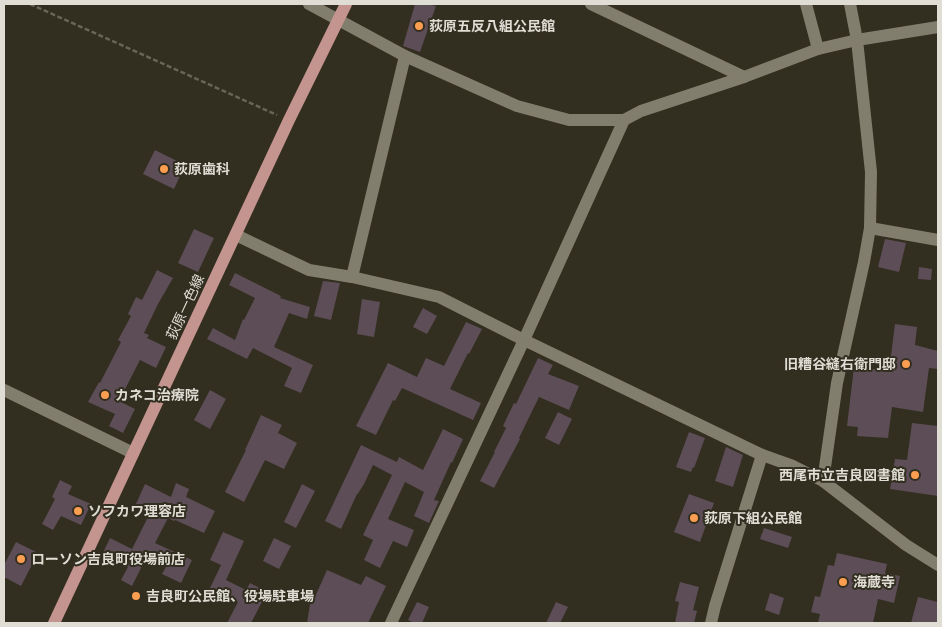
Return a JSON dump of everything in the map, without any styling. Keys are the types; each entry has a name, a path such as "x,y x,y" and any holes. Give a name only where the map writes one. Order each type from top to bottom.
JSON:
{"main road":[{"name":"荻原一色線","path":"54,623 289,120 346,4"}],"street":[{"path":"309,4 405,56 517,106 569,120 624,120 641,111 744,77 818,49 857,40 938,27"},
{"path":"591,4 744,77"},
{"path":"806,4 818,49"},
{"path":"823,481 836,383 870,228 871,172 857,40 850,4"},
{"path":"352,277 405,56"},
{"path":"391,623 524,340 624,120"},
{"path":"870,228 938,240"},
{"path":"236,234 309,270 352,277 439,297 762,455 793,466 823,481 906,545 938,566"},
{"path":"4,390 133,453"},
{"path":"711,623 762,455"}],"path":[{"path":"30,4 289,120"}],"building":[{"name":"荻原五反八組公民館","path":"415,4 436,6 420,52 403,46"},
{"name":"荻原歯科","path":"155,150 185,165 174,189 143,174"},
{"path":"194,229 214,238 198,272 178,263"},
{"path":"885,239 906,243 899,272 878,267"},
{"path":"919,267 932,269 931,280 918,279"},
{"path":"157,270 173,278 144,333 149,335 147,338 166,347 156,368 140,360 119,401 135,409 123,433 109,426 115,414 88,402 121,342 118,340 131,316 128,314 136,297 142,300"},
{"path":"235,273 281,296 280,298 310,307 307,319 289,313 274,347 313,365 301,393 284,386 292,368 253,348 247,359 207,339 213,328 235,340 243,319 255,298 229,285"},
{"path":"323,281 340,283 331,320 314,316"},
{"path":"362,299 380,302 374,337 357,334"},
{"path":"423,308 437,316 427,334 413,327"},
{"path":"466,322 482,329 450,389 481,403 473,420 402,388 395,401 393,400 376,435 356,426 388,363 417,377 426,358 444,366"},
{"path":"895,324 917,327 915,345 938,351 938,369 929,368 923,412 892,407 888,438 857,436 858,427 847,426 854,367 889,371"},
{"path":"538,358 553,365 548,374 579,386 569,410 539,397 520,439 494,488 480,481 506,428 503,426"},
{"path":"210,390 226,399 210,429 194,420"},
{"path":"558,412 572,419 559,445 545,438"},
{"path":"261,415 282,425 278,433 297,443 284,469 265,460 244,502 225,492"},
{"name":"西尾市立吉良図書館","path":"912,423 938,426 938,496 890,489 895,459 907,460"},
{"path":"443,429 463,439 434,500 439,501 429,523 414,516 424,492 405,482 388,519 414,530 407,547 393,541 380,568 364,560 373,540 363,535 392,475 373,465 341,529 325,521 361,445 397,462 399,457 423,470"},
{"path":"689,432 705,438 691,472 676,467"},
{"path":"726,447 743,455 733,487 715,481"},
{"path":"60,480 72,486 68,494 91,504 81,525 61,516 53,530 42,524 55,499 52,497"},
{"path":"176,483 189,489 186,497 215,511 204,533 168,518 155,543 192,560 181,583 162,574 167,565 147,556 132,586 121,580 128,567 102,555 110,538 132,549 150,513 135,506 145,484 171,497"},
{"path":"302,484 315,491 296,528 284,522"},
{"name":"荻原下組公民館","path":"689,494 714,503 700,542 674,532"},
{"path":"764,528 792,537 788,548 760,539"},
{"path":"223,532 244,541 226,580 246,590 250,583 267,592 251,623 227,623 238,602 210,588 221,565 210,560"},
{"path":"274,538 291,546 279,569 263,561"},
{"name":"ローソン吉良町役場前店","path":"16,542 38,553 21,586 4,577 4,565"},
{"name":"海蔵寺","path":"837,553 887,564 885,573 900,576 894,603 878,599 873,623 818,623 820,614 811,612 815,596 820,597 828,565 834,566"},
{"path":"327,570 361,585 366,576 386,586 368,623 307,623 311,598 314,599"},
{"path":"680,582 699,587 693,610 697,611 694,623 675,623 679,602 675,601"},
{"path":"770,593 784,598 779,615 765,610"},
{"path":"918,597 938,602 938,623 911,623"},
{"path":"417,602 429,607 422,623 414,623 408,620"},
{"path":"556,602 568,607 560,623 546,623"}],"place":[{"name":"荻原五反八組公民館","path":"419,26"},
{"name":"荻原歯科","path":"164,169"},
{"name":"旧糟谷縫右衛門邸","path":"906,364"},
{"name":"カネコ治療院","path":"105,395"},
{"name":"西尾市立吉良図書館","path":"915,475"},
{"name":"ソフカワ理容店","path":"78,511"},
{"name":"荻原下組公民館","path":"694,518"},
{"name":"ローソン吉良町役場前店","path":"21,559"},
{"name":"海蔵寺","path":"843,582"},
{"name":"吉良町公民館、役場駐車場","path":"136,596"}]}
